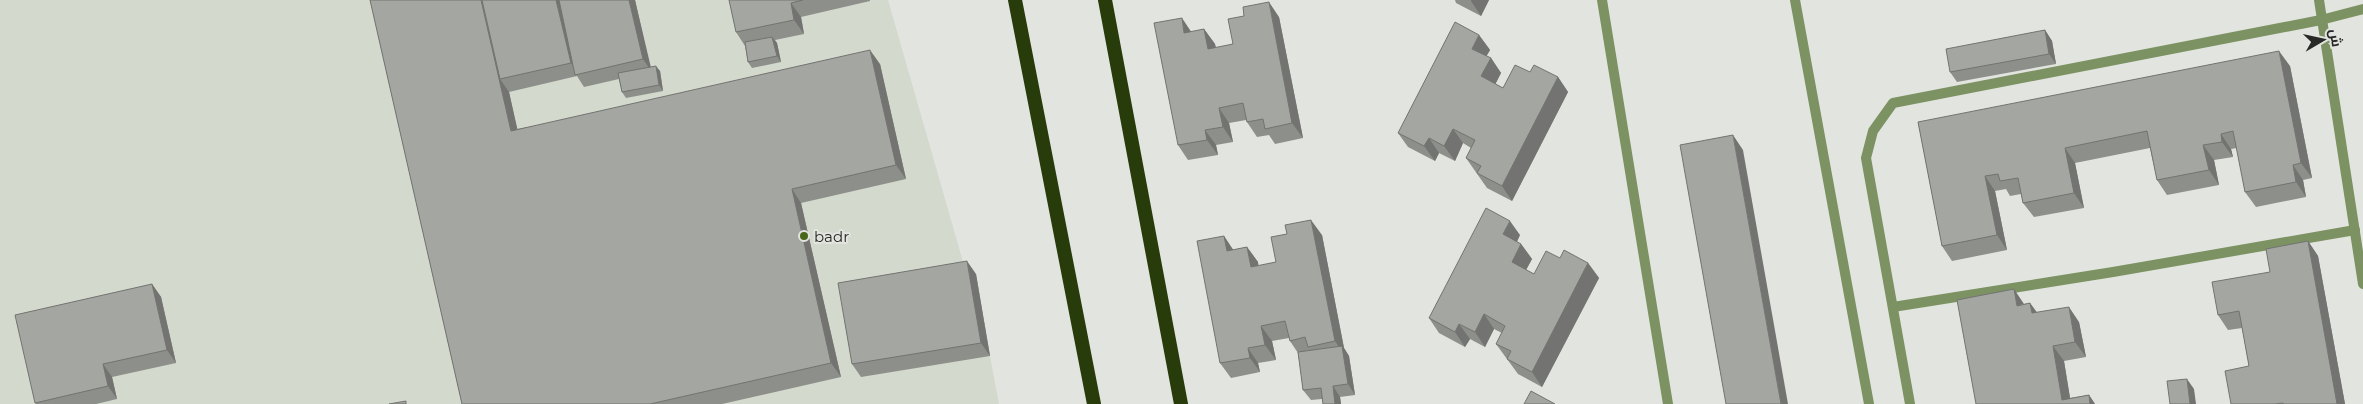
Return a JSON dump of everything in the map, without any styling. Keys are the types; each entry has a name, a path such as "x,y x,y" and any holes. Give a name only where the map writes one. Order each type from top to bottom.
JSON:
{"highway":[{"path":"1015,0 1094,404"},
{"path":"1105,0 1181,404"}],"street":[{"path":"1602,0 1668,404"},
{"path":"1795,0 1869,404"},
{"path":"2319,0 2363,284"},
{"path":"1910,404 1866,158 1873,130 1893,103 2321,20 2363,9"},
{"path":"1893,307 2113,272 2355,230"}],"shaded area":[{"path":"0,0 888,0 990,356 999,404 0,404"}],"building":[{"path":"370,0 481,0 511,131 870,50 896,165 792,189 831,363 650,404 462,404"},
{"path":"482,0 556,0 571,63 500,79"},
{"path":"559,0 629,0 643,59 575,75"},
{"path":"729,0 803,0 791,3 794,20 736,32"},
{"path":"1269,2 1292,123 1265,129 1263,119 1247,122 1243,103 1219,108 1223,127 1205,130 1207,140 1178,145 1154,23 1182,18 1184,33 1204,29 1208,49 1233,44 1228,19 1244,16 1243,7"},
{"path":"1455,22 1479,35 1472,49 1491,58 1481,76 1503,88 1515,65 1530,72 1534,65 1558,77 1502,186 1477,173 1481,166 1466,158 1475,140 1453,129 1444,146 1429,138 1424,146 1398,133"},
{"path":"2045,30 2049,54 1950,72 1946,49"},
{"path":"772,37 777,56 748,62 745,42"},
{"path":"2279,51 2301,163 2293,165 2296,182 2245,192 2233,131 2221,134 2222,142 2203,145 2209,170 2157,180 2147,131 2065,148 2074,193 2023,203 2018,178 2000,181 1998,174 1985,176 1997,235 1942,246 1918,122"},
{"path":"656,66 659,85 622,92 618,73"},
{"path":"1733,135 1781,404 1726,404 1680,145"},
{"path":"1486,208 1510,221 1503,234 1521,244 1512,262 1534,274 1546,251 1560,258 1564,250 1588,263 1532,372 1507,359 1511,351 1496,344 1505,326 1484,314 1475,332 1459,324 1455,332 1429,318"},
{"path":"1311,220 1335,341 1308,347 1305,337 1290,341 1285,321 1261,326 1265,345 1248,348 1250,358 1220,363 1197,241 1224,236 1227,251 1247,247 1251,267 1276,262 1271,237 1287,234 1285,225"},
{"path":"2308,241 2337,404 2231,404 2225,371 2249,366 2239,311 2218,315 2212,282 2270,272 2266,249"},
{"path":"967,261 981,343 852,364 838,283"},
{"path":"152,284 167,350 103,364 108,386 35,403 15,315"},
{"path":"2014,289 2017,306 2030,303 2032,313 2069,307 2075,342 2053,346 2062,400 2089,395 2090,404 1976,404 1957,300"},
{"path":"1342,346 1348,384 1333,386 1335,404 1323,404 1321,388 1303,390 1298,352"},
{"path":"2187,379 2190,404 2170,404 2167,381"},
{"path":"1531,391 1555,404 1524,404"},
{"path":"406,401 406,404 389,404"}],"place":[{"name":"badr","path":"804,236"}]}
